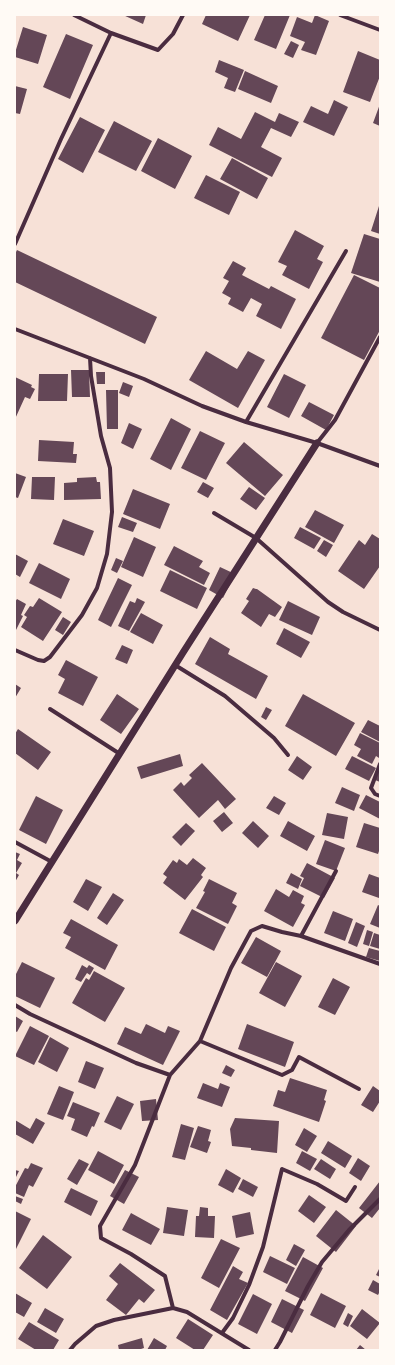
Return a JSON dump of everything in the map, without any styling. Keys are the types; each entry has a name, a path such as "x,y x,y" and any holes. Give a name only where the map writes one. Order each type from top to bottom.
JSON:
{"street":[{"path":"74,15 111,33 158,50 173,34 183,15"},
{"path":"340,15 380,30"},
{"path":"15,244 61,139 111,33"},
{"path":"246,422 346,251"},
{"path":"15,328 144,379 202,406 246,422 317,443 380,466"},
{"path":"15,921 256,538 317,443 335,420 380,336"},
{"path":"15,650 38,660 44,661 50,657 82,614 97,588 107,554 112,512 110,468 101,436 91,376 90,358"},
{"path":"214,513 256,538 328,602 343,612 380,630"},
{"path":"176,665 225,696 274,738 288,755"},
{"path":"50,709 120,754"},
{"path":"380,764 371,788 375,794 380,796"},
{"path":"15,842 53,862"},
{"path":"301,936 336,871"},
{"path":"173,1308 164,1276 131,1254 101,1238 100,1226 135,1165 170,1076 200,1041 231,968 251,931 262,926 301,936 380,964"},
{"path":"15,1005 30,1014 136,1063 170,1076"},
{"path":"200,1041 282,1075 292,1070 299,1057 360,1089"},
{"path":"222,1333 233,1318 249,1284 263,1247 282,1169 317,1184 346,1201 354,1187"},
{"path":"275,1350 322,1262 349,1230 380,1199"},
{"path":"70,1350 96,1326 114,1320 173,1308 187,1312 249,1350"}],"building":[{"path":"123,15 146,15 143,24"},
{"path":"206,15 250,15 238,41 202,24"},
{"path":"265,15 290,15 276,49 254,40"},
{"path":"315,15 329,21 316,55 301,50 305,42 290,36 297,17 312,23"},
{"path":"23,27 47,35 38,64 15,57"},
{"path":"66,34 93,45 70,99 43,87"},
{"path":"291,41 299,45 293,58 284,54"},
{"path":"358,51 380,60 380,76 370,102 343,92"},
{"path":"219,60 244,70 235,92 224,88 228,78 215,72"},
{"path":"245,71 278,86 271,103 238,89"},
{"path":"15,86 27,89 20,114 15,113"},
{"path":"334,100 348,107 334,136 303,122 311,106 328,114"},
{"path":"380,104 380,126 373,123"},
{"path":"255,112 275,122 279,113 299,122 291,137 271,128 261,147 282,158 272,177 209,145 218,127 241,139"},
{"path":"80,117 105,130 83,173 58,159"},
{"path":"114,121 152,141 136,171 98,152"},
{"path":"158,138 192,156 175,189 141,171"},
{"path":"232,158 268,178 257,199 220,179"},
{"path":"206,175 240,192 229,215 194,198"},
{"path":"380,206 380,234 371,231"},
{"path":"295,230 324,246 317,259 323,262 309,289 282,275 287,266 278,262"},
{"path":"364,234 380,239 380,282 351,273"},
{"path":"17,250 157,317 145,344 15,282 15,254"},
{"path":"233,261 246,268 242,275 269,289 271,286 296,299 281,329 256,316 262,304 251,298 243,312 228,304 231,298 222,293 229,281 223,278"},
{"path":"354,275 380,288 380,330 364,360 321,338"},
{"path":"206,351 237,369 248,351 265,360 238,408 189,380"},
{"path":"71,370 89,370 90,397 72,397"},
{"path":"96,372 105,372 105,384 97,384"},
{"path":"39,374 68,374 67,401 38,401"},
{"path":"284,374 306,385 289,418 267,407"},
{"path":"15,377 32,385 31,387 35,389 30,399 25,397 15,419"},
{"path":"123,382 133,386 129,397 119,393"},
{"path":"106,390 118,390 118,429 107,429"},
{"path":"309,402 334,415 326,430 301,416"},
{"path":"171,418 191,429 171,470 150,459"},
{"path":"129,423 142,429 133,449 121,443"},
{"path":"200,431 225,443 206,480 181,468"},
{"path":"39,440 74,442 73,454 77,454 76,463 38,461"},
{"path":"244,442 283,475 265,496 226,463"},
{"path":"15,473 26,477 18,498 15,497"},
{"path":"32,477 55,477 54,500 31,499"},
{"path":"96,477 97,482 100,482 101,499 64,500 64,483 77,482 77,478"},
{"path":"203,482 214,488 208,498 197,492"},
{"path":"249,487 265,498 256,510 240,499"},
{"path":"133,489 170,504 160,529 123,514"},
{"path":"315,510 344,525 334,543 305,527"},
{"path":"122,517 137,523 133,532 118,527"},
{"path":"63,519 94,531 84,556 53,544"},
{"path":"300,527 321,538 314,549 294,538"},
{"path":"372,534 380,539 380,566 364,589 338,571 359,540 365,545"},
{"path":"134,537 156,547 143,577 121,567"},
{"path":"324,540 333,545 326,557 317,551"},
{"path":"174,546 203,561 199,567 210,573 204,585 164,565"},
{"path":"15,554 28,561 20,577 15,574"},
{"path":"116,558 123,561 117,573 111,570"},
{"path":"39,563 70,579 61,599 29,583"},
{"path":"220,567 235,574 223,598 209,590"},
{"path":"170,570 207,588 197,609 160,591"},
{"path":"118,578 132,585 111,627 98,620"},
{"path":"253,588 257,589 282,607 275,617 269,614 261,627 241,613 249,601 246,599"},
{"path":"39,598 62,612 43,641 21,627 27,617 24,615 30,606 33,607"},
{"path":"137,598 145,602 129,631 118,626 130,601 135,603"},
{"path":"17,599 26,604 21,615 23,616 15,630 15,602"},
{"path":"288,601 320,617 312,635 279,620"},
{"path":"141,613 163,625 153,644 130,632"},
{"path":"63,617 71,622 63,635 55,630"},
{"path":"284,628 310,642 301,658 276,644"},
{"path":"210,637 230,649 228,654 268,676 256,699 195,664"},
{"path":"122,645 133,650 127,664 115,659"},
{"path":"66,660 98,677 83,706 58,693 65,679 58,675"},
{"path":"15,684 21,688 15,698"},
{"path":"117,694 139,709 121,734 100,720"},
{"path":"303,694 355,723 336,756 285,726"},
{"path":"266,707 272,710 266,720 261,717"},
{"path":"368,720 380,726 380,742 361,732"},
{"path":"18,729 51,752 38,770 15,753 15,734"},
{"path":"360,733 380,743 380,756 379,758 376,756 372,764 357,756 361,749 354,745"},
{"path":"180,754 183,766 141,779 137,767"},
{"path":"297,756 312,767 303,780 288,770"},
{"path":"352,756 376,768 369,781 345,769"},
{"path":"202,763 236,799 225,809 218,800 199,818 173,790 181,782 184,786 192,778 189,775"},
{"path":"380,768 380,782 375,780"},
{"path":"342,787 360,795 354,811 335,803"},
{"path":"366,795 380,802 380,819 359,808"},
{"path":"36,796 63,810 46,844 19,830"},
{"path":"274,796 286,803 279,815 266,808"},
{"path":"224,812 233,823 222,832 213,821"},
{"path":"327,813 348,817 344,839 322,835"},
{"path":"253,821 269,836 258,848 242,833"},
{"path":"288,821 315,836 307,851 280,836"},
{"path":"186,823 195,831 181,846 172,837"},
{"path":"364,823 380,828 380,848 378,854 356,847"},
{"path":"325,840 345,848 336,871 316,864"},
{"path":"15,852 20,854 17,860 22,863 16,873 19,875 15,882"},
{"path":"193,858 206,868 201,875 203,877 185,900 163,883 167,877 163,874 173,860 177,863 179,859 187,865"},
{"path":"307,863 335,878 324,898 300,886 304,878 300,876"},
{"path":"291,873 302,879 298,889 286,883"},
{"path":"369,874 380,878 379,898 362,892"},
{"path":"86,879 102,887 88,911 73,902"},
{"path":"209,879 237,893 232,903 237,906 228,924 196,908 205,892 203,891"},
{"path":"276,889 289,897 293,890 304,896 301,903 305,905 293,927 264,911"},
{"path":"113,893 124,900 107,925 97,918"},
{"path":"378,905 380,906 380,928 370,924"},
{"path":"192,909 226,927 214,951 179,933"},
{"path":"333,911 353,919 345,941 324,933"},
{"path":"71,919 118,945 105,970 65,948 71,937 63,933"},
{"path":"356,922 365,926 357,947 348,943"},
{"path":"367,930 373,932 369,946 363,944"},
{"path":"374,933 380,935 380,949 370,946"},
{"path":"256,937 281,951 267,977 241,963"},
{"path":"369,948 380,951 380,961 366,957"},
{"path":"22,962 55,978 40,1008 15,996 15,976"},
{"path":"276,962 302,976 285,1007 259,993"},
{"path":"82,965 87,968 89,965 94,968 90,975 87,973 81,982 75,979"},
{"path":"94,971 125,988 105,1022 72,1003 86,978 89,980"},
{"path":"333,978 350,987 335,1015 318,1007"},
{"path":"15,1016 23,1021 17,1032 15,1031"},
{"path":"146,1024 165,1033 168,1026 180,1031 163,1065 117,1044 125,1027 141,1034"},
{"path":"247,1024 294,1042 285,1067 238,1049"},
{"path":"30,1026 49,1036 34,1065 15,1056"},
{"path":"50,1037 69,1048 57,1072 38,1062"},
{"path":"86,1061 104,1068 95,1089 78,1082"},
{"path":"226,1065 235,1070 231,1077 222,1073"},
{"path":"290,1078 327,1090 324,1100 326,1101 319,1122 273,1106 278,1090 285,1092"},
{"path":"203,1083 218,1089 220,1083 230,1087 222,1107 197,1098"},
{"path":"59,1086 74,1092 63,1120 47,1114"},
{"path":"373,1086 380,1091 380,1101 373,1112 361,1105"},
{"path":"117,1096 134,1104 121,1130 104,1122"},
{"path":"156,1099 158,1120 142,1121 140,1101"},
{"path":"73,1102 100,1113 94,1127 92,1126 87,1137 71,1130 75,1119 67,1116"},
{"path":"36,1118 45,1123 33,1144 15,1134 15,1120 30,1129"},
{"path":"235,1118 279,1121 277,1153 232,1146 230,1129"},
{"path":"181,1124 194,1128 185,1160 172,1157"},
{"path":"198,1126 211,1130 208,1141 211,1142 207,1153 190,1147"},
{"path":"304,1128 317,1136 307,1152 295,1145"},
{"path":"328,1141 352,1156 345,1168 321,1153"},
{"path":"98,1151 124,1165 114,1184 88,1170"},
{"path":"302,1151 317,1159 310,1171 296,1163"},
{"path":"358,1158 370,1166 361,1181 349,1173"},
{"path":"79,1159 89,1164 77,1185 67,1179"},
{"path":"321,1159 336,1169 330,1179 314,1169"},
{"path":"31,1163 43,1168 33,1187 29,1185 24,1197 15,1193 15,1187 25,1168 28,1169"},
{"path":"226,1169 241,1178 233,1193 218,1185"},
{"path":"15,1170 19,1171 15,1179"},
{"path":"125,1170 139,1177 124,1204 110,1196"},
{"path":"243,1179 258,1187 253,1197 238,1189"},
{"path":"380,1181 380,1208 372,1218 359,1208"},
{"path":"71,1188 98,1201 91,1216 64,1202"},
{"path":"309,1195 326,1207 314,1223 298,1211"},
{"path":"15,1196 23,1199 21,1204 15,1201"},
{"path":"167,1207 188,1210 184,1236 163,1233"},
{"path":"200,1207 208,1208 208,1216 215,1216 214,1238 195,1237 196,1216 199,1216"},
{"path":"336,1210 356,1226 336,1252 316,1236"},
{"path":"15,1211 31,1219 15,1251"},
{"path":"250,1212 254,1234 236,1238 232,1216"},
{"path":"131,1213 160,1229 151,1245 122,1230"},
{"path":"43,1235 72,1257 47,1289 19,1268"},
{"path":"221,1239 240,1248 219,1288 201,1278"},
{"path":"294,1244 305,1250 296,1266 286,1260"},
{"path":"270,1256 295,1268 287,1284 263,1272"},
{"path":"303,1257 323,1268 305,1301 285,1291"},
{"path":"120,1263 155,1290 144,1303 139,1299 126,1315 106,1300 118,1284 109,1276"},
{"path":"233,1266 243,1272 239,1279 248,1283 227,1320 210,1310"},
{"path":"380,1267 380,1277 376,1275"},
{"path":"373,1280 380,1284 380,1291 378,1295 368,1290"},
{"path":"15,1293 32,1303 24,1317 15,1312"},
{"path":"321,1293 346,1306 335,1328 310,1315"},
{"path":"253,1294 272,1304 257,1334 238,1324"},
{"path":"282,1299 304,1310 292,1333 271,1322"},
{"path":"45,1308 64,1319 56,1333 37,1322"},
{"path":"362,1309 380,1323 367,1339 350,1326"},
{"path":"348,1313 353,1316 348,1327 343,1324"},
{"path":"188,1319 213,1335 203,1350 195,1350 176,1338"},
{"path":"29,1322 59,1340 53,1350 36,1350 18,1339"},
{"path":"142,1338 144,1348 138,1350 119,1350 118,1345"},
{"path":"154,1338 167,1346 165,1350 147,1350"},
{"path":"360,1345 366,1350 356,1350"}]}
